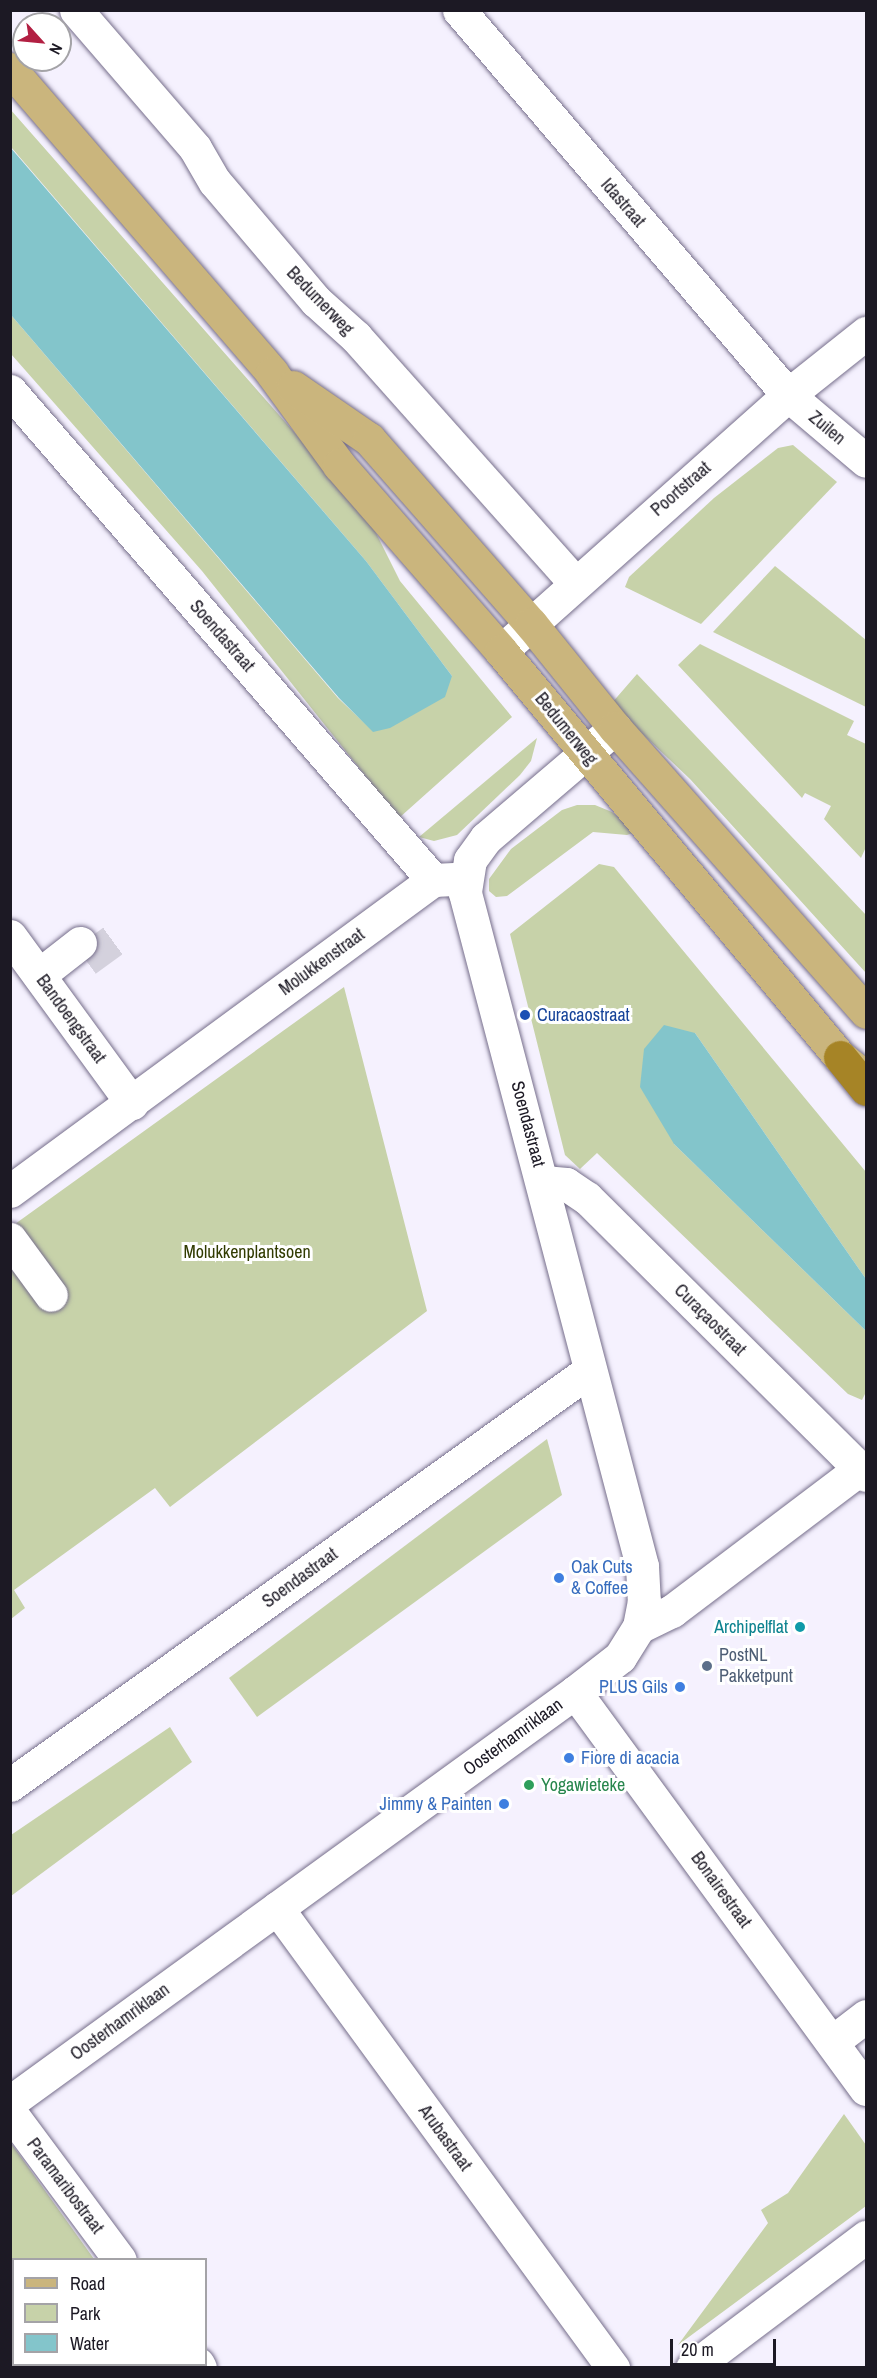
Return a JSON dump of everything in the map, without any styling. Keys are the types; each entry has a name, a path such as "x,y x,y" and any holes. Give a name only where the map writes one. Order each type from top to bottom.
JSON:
{"highway":[{"path":"840,1057 867,1089"}],"main road":[{"name":"Bedumerweg","path":"10,69 272,373 339,465 501,651 840,1057 867,1079"},
{"name":"Bedumerweg","path":"272,373 369,439 531,624 615,728 867,1012"}],"street":[{"name":"Bedumerweg","path":"76,10 195,148 215,182 316,301 356,337 496,500 575,583"},
{"name":"Idastraat","path":"459,10 788,395"},
{"name":"Poortstraat","path":"501,651 788,395 867,333"},
{"name":"Soendastraat","path":"10,391 400,843 449,880 466,899 544,1182 589,1371 642,1566 639,1627"},
{"name":"Zuilen","path":"788,395 867,461"},
{"path":"449,880 470,860 486,838 615,728"},
{"name":"Molukkenstraat","path":"10,1191 132,1102 449,880"},
{"name":"Bandoengstraat","path":"10,936 132,1102"},
{"path":"44,982 83,952"},
{"name":"Curaçaostraat","path":"544,1182 566,1184 587,1198 863,1472"},
{"path":"10,1239 51,1295"},
{"name":"Soendastraat","path":"10,1785 589,1371"},
{"path":"639,1627 672,1611 863,1472"},
{"name":"Oosterhamriklaan","path":"10,2102 575,1692 620,1657 639,1627"},
{"name":"Bonairestraat","path":"575,1692 867,2089"},
{"name":"Arubastraat","path":"277,1908 613,2367"},
{"path":"832,2042 867,2016"},
{"name":"Paramaribostraat","path":"10,2112 119,2258"},
{"path":"692,2367 867,2237"}],"green space":[{"path":"10,109 367,515 400,581 512,717 399,818 202,571 11,354 11,315 338,698 373,731 452,676 366,561 11,147"},
{"path":"793,445 837,482 701,624 625,587 629,577 714,498 778,448"},
{"path":"775,566 866,640 866,707 713,632"},
{"path":"700,644 854,721 847,735 866,744 866,847 861,858 824,819 831,806 805,793 802,798 678,665"},
{"path":"637,674 866,915 866,973 690,779 611,704"},
{"path":"537,738 531,761 520,775 457,835 434,841 419,837"},
{"path":"577,805 595,805 612,812 636,832 627,835 593,832 507,896 496,897 489,891 489,879 511,849 562,810"},
{"path":"599,864 614,867 866,1172 866,1279 695,1033 674,1144 866,1331 866,1392 862,1400 848,1394 597,1153 580,1169 565,1155 510,934"},
{"name":"Molukkenplantsoen","path":"344,987 427,1311 170,1507 155,1488 14,1590 25,1608 11,1619 10,1256 15,1224"},
{"path":"547,1439 562,1495 257,1717 229,1678"},
{"path":"170,1727 192,1762 11,1896 11,1835"},
{"path":"844,2114 866,2145 866,2206 678,2345 768,2223 761,2210 788,2193"},
{"path":"11,2143 93,2258 12,2258 12,2366 173,2367 11,2367"}],"water":[{"path":"10,147 366,561 452,676 445,697 390,728 373,732 339,698 11,315"},
{"path":"664,1025 695,1033 866,1279 866,1331 674,1144 640,1087 644,1049"}],"tunnel":[{"path":"86,960 116,938"}],"place":[{"name":"Curacaostraat","path":"525,1015"},
{"name":"Oak Cuts & Coffee","path":"559,1578"},
{"name":"Archipelflat","path":"800,1627"},
{"name":"PostNL Pakketpunt","path":"707,1666"},
{"name":"PLUS Gils","path":"680,1687"},
{"name":"Fiore di acacia","path":"569,1758"},
{"name":"Yogawieteke","path":"529,1785"},
{"name":"Jimmy & Painten","path":"504,1804"}]}
